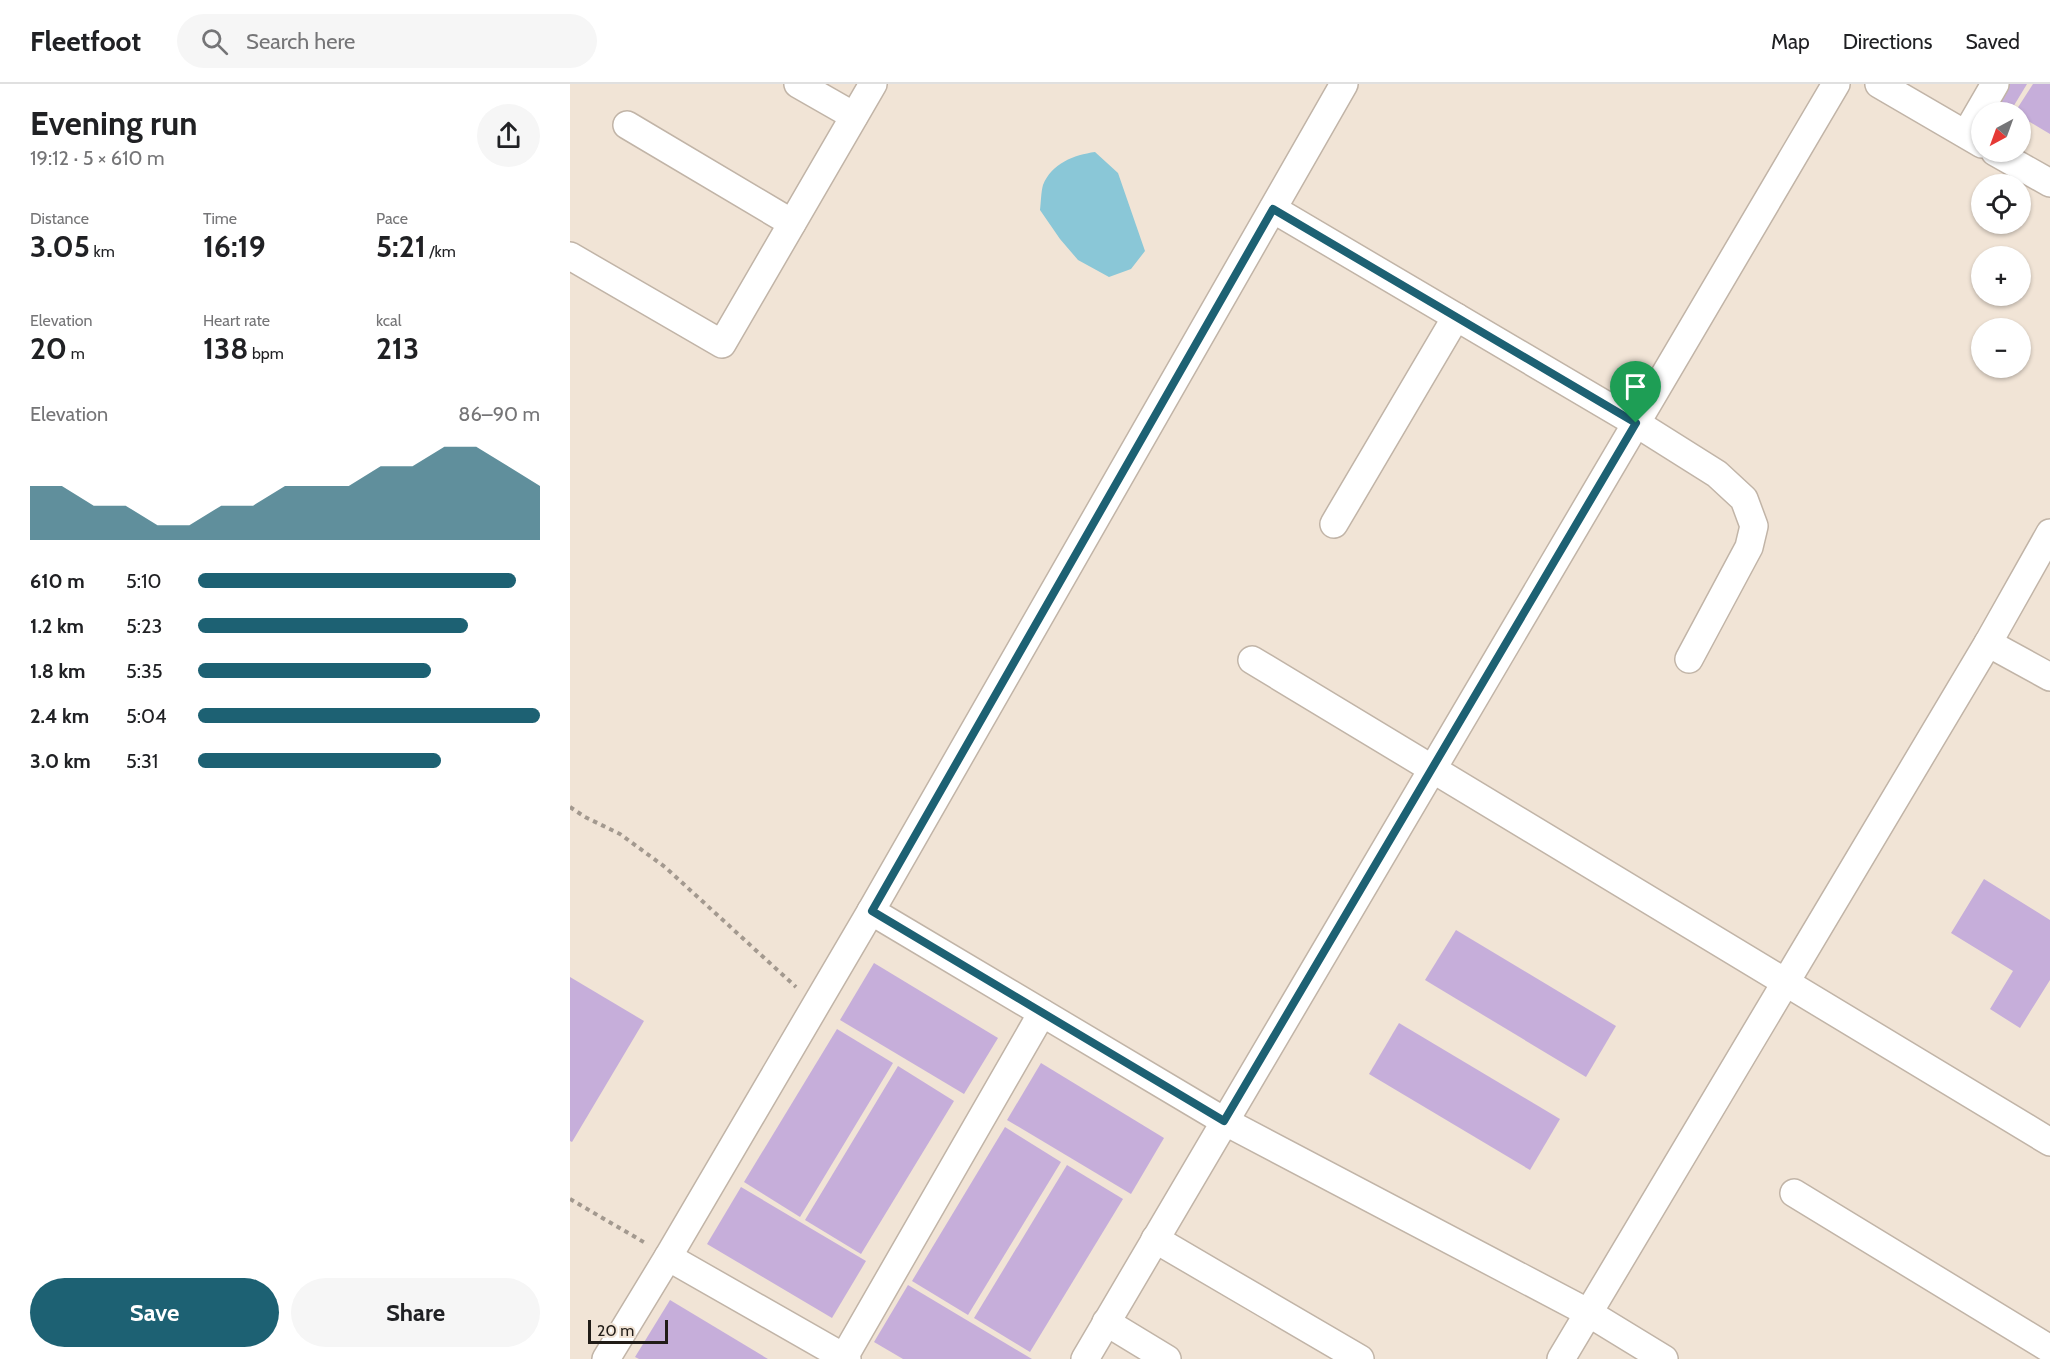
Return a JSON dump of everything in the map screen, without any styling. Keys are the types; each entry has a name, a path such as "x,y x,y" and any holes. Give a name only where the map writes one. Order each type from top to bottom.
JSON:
{"street":[{"path":"798,84 854,116"},
{"path":"570,256 722,344 873,84"},
{"path":"606,1359 872,911 1344,84"},
{"path":"1085,1359 1836,84"},
{"path":"1880,84 1971,137"},
{"path":"1988,102 1995,84"},
{"path":"627,125 792,223"},
{"path":"2013,162 2050,183"},
{"path":"1273,209 1636,423 1717,474 1744,499 1754,526 1749,547 1689,659"},
{"path":"1334,524 1456,317"},
{"path":"1561,1359 1988,643 2050,533"},
{"path":"1988,643 2050,677"},
{"path":"1252,660 2050,1142"},
{"path":"872,911 1224,1121 1587,1312 1664,1359"},
{"path":"668,1257 845,1358 1042,1013"},
{"path":"1794,1193 2050,1349"},
{"path":"1155,1239 1360,1359"},
{"path":"1106,1322 1167,1359"}],"path":[{"path":"570,807 620,834 665,867 816,1005"},
{"path":"570,1199 668,1257"}],"water":[{"path":"1095,152 1118,173 1145,251 1131,269 1109,277 1078,260 1040,210 1043,185 1052,171 1064,161"}],"building":[{"path":"2002,84 2027,84 2016,102 1990,102"},
{"path":"2033,84 2050,84 2050,134 2031,123 2031,102 2021,102"},
{"path":"1984,879 2050,920 2050,980 2020,1028 1990,1009 2013,971 1951,933"},
{"path":"1456,930 1616,1026 1586,1077 1425,980"},
{"path":"874,963 998,1038 964,1094 840,1020"},
{"path":"570,977 644,1021 572,1142 570,1141"},
{"path":"1399,1023 1560,1119 1530,1170 1369,1074"},
{"path":"837,1029 893,1063 800,1217 744,1182"},
{"path":"1041,1063 1164,1138 1131,1194 1007,1120"},
{"path":"898,1066 954,1101 861,1254 805,1220"},
{"path":"1005,1127 1061,1162 968,1315 912,1281"},
{"path":"1067,1165 1123,1199 1030,1352 974,1318"},
{"path":"741,1187 866,1261 832,1318 707,1244"},
{"path":"908,1285 1032,1359 903,1359 874,1342"},
{"path":"670,1300 768,1359 639,1359 635,1357"}],"route":[{"path":"1273,209 1636,423 1224,1121 872,911 1273,209"}]}
